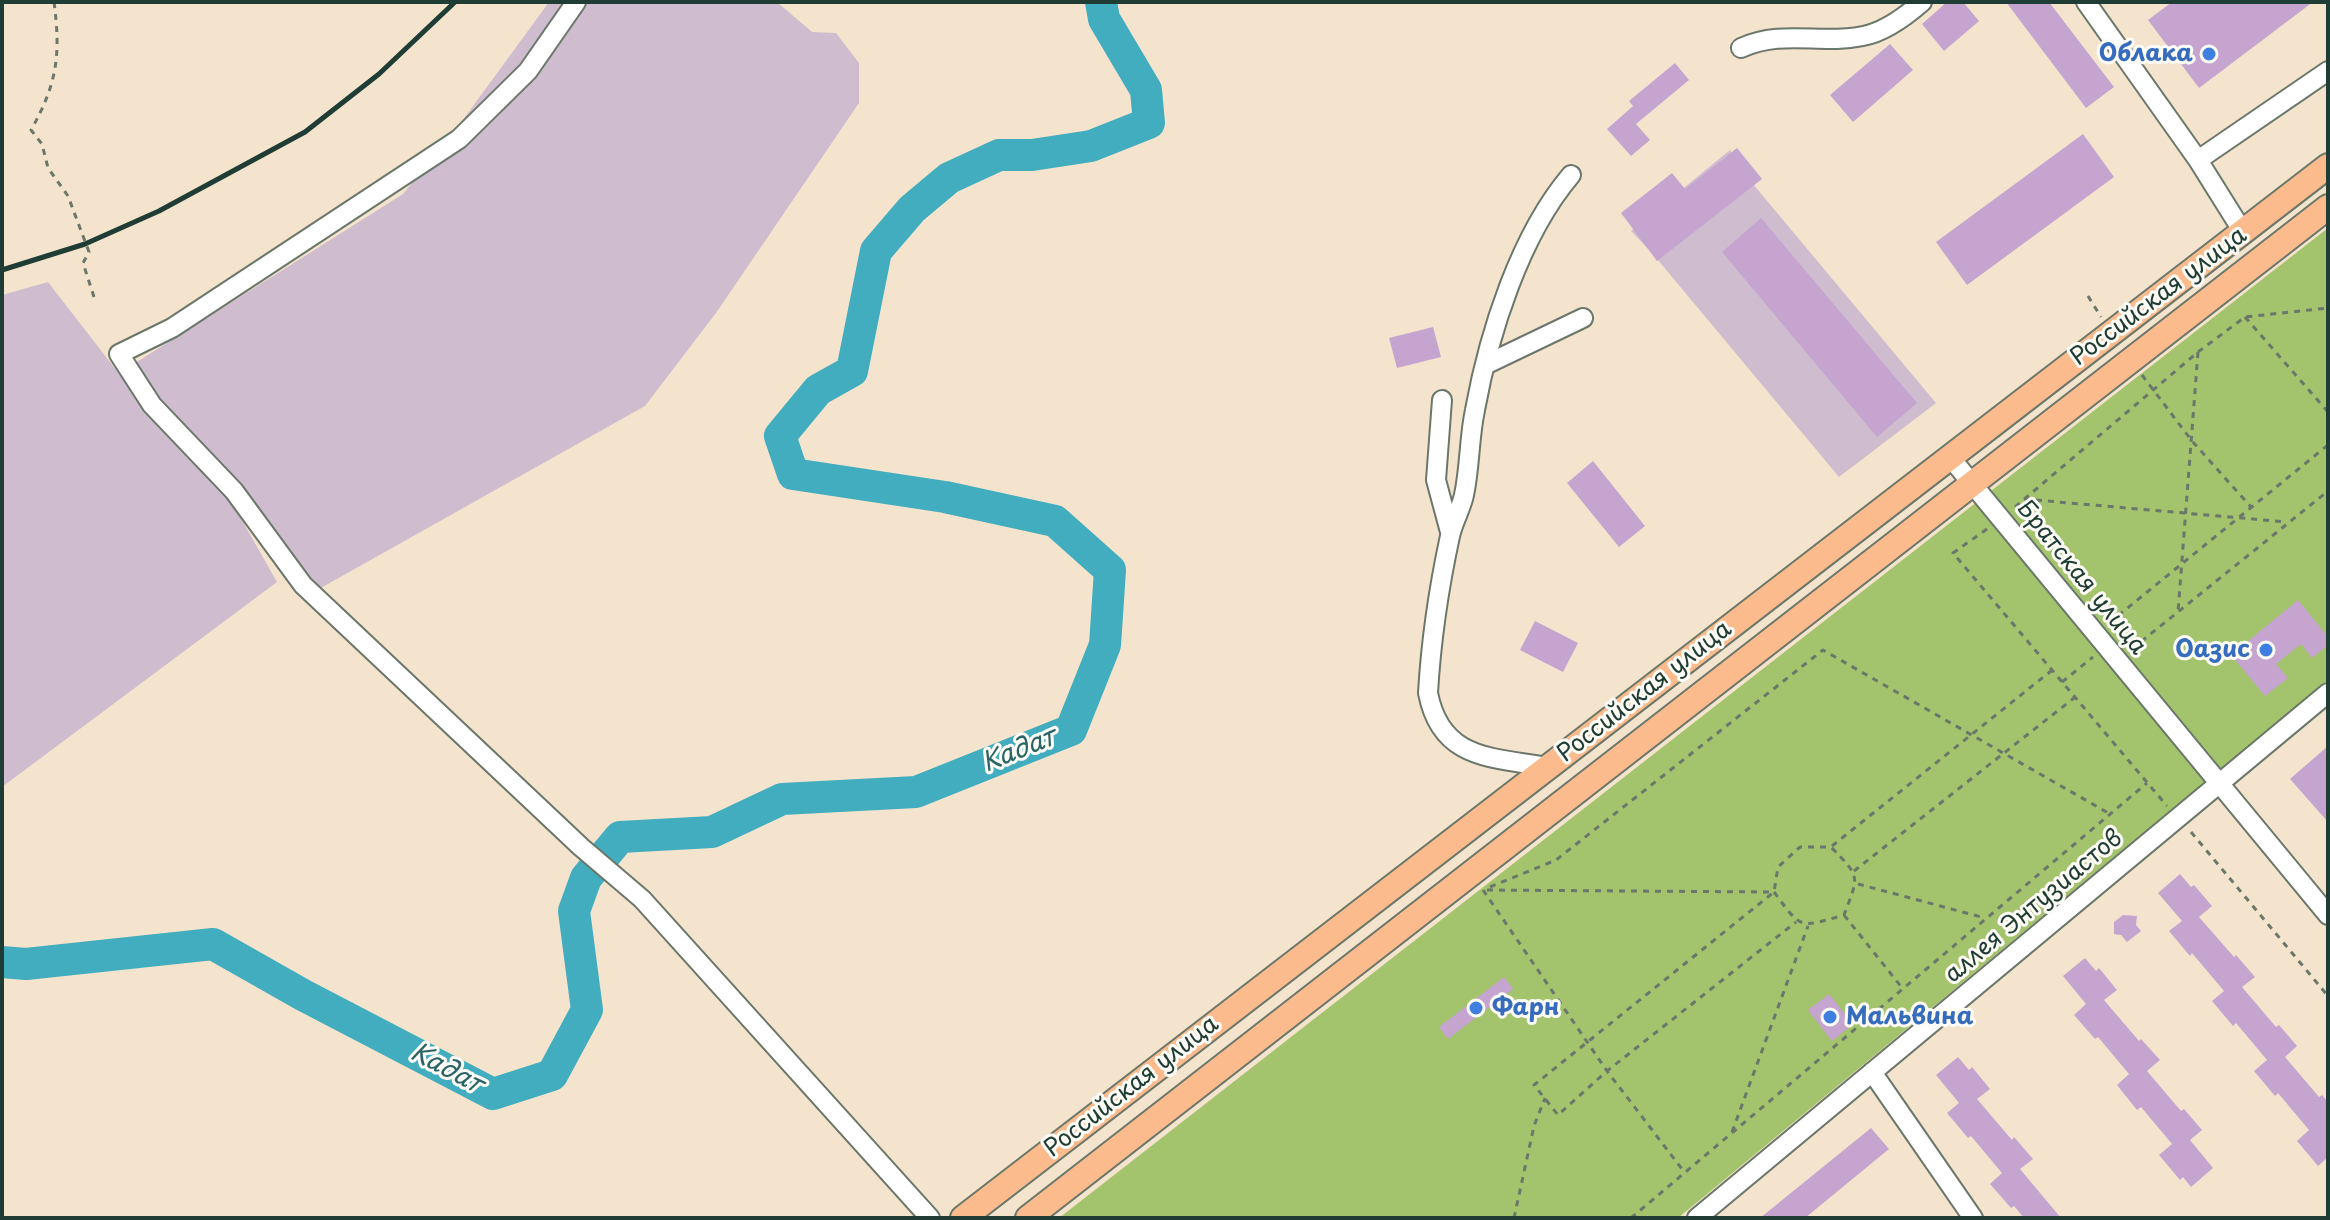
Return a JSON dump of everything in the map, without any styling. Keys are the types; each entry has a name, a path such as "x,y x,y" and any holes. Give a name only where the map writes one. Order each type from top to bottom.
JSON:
{"main road":[{"name":"Российская улица","path":"963,1218 2328,166"},
{"name":"Российская улица","path":"1028,1218 2328,207"}],"street":[{"path":"576,2 528,71 459,139 172,328 119,354 152,405 234,491 303,585 581,847 642,899 930,1218"},
{"path":"1741,48 1776,37 1864,36 1905,17 1922,2"},
{"path":"2093,4 2243,232"},
{"path":"2198,160 2328,71"},
{"path":"1547,767 1482,755 1465,748 1444,734 1432,714 1428,693 1450,532 1464,493 1474,411 1485,365 1531,234 1551,199 1571,175"},
{"path":"1485,365 1583,318"},
{"path":"1442,400 1436,480 1450,532"},
{"name":"Братская улица","path":"1950,457 2112,642 2220,784 2328,915"},
{"name":"аллея Энтузиастов","path":"1697,1218 2328,693"},
{"path":"1872,1072 1973,1218"}],"path":[{"path":"54,2 58,59 47,102 31,130 42,144 48,168 68,196 89,252 83,263 95,300"},
{"path":"2088,296 2112,333"},
{"path":"2328,308 2245,317 2198,352 2001,518 1953,553 2328,996"},
{"path":"2245,317 2328,412"},
{"path":"2178,612 2198,352"},
{"path":"2131,360 2192,441 2251,507"},
{"path":"2112,642 2108,624 2328,445"},
{"path":"2112,642 2130,651 2328,491"},
{"path":"2024,499 2289,522"},
{"path":"2061,682 2112,642"},
{"path":"1483,890 1556,860 1823,650 2110,814"},
{"path":"1796,922 1607,1071 1558,1115 1534,1085 1774,892 1778,867 1800,847 1831,847 2051,671"},
{"path":"1854,871 2074,698"},
{"path":"1631,1218 2147,783"},
{"path":"1831,847 1854,871 1856,883 1844,915"},
{"path":"1856,883 1985,918"},
{"path":"1483,890 1774,892"},
{"path":"1483,890 1607,1071 1685,1173"},
{"path":"1774,892 1796,922 1808,926 1844,915"},
{"path":"1844,915 1903,989"},
{"path":"1731,1135 1808,926"},
{"path":"1514,1218 1534,1126 1545,1098"}],"shaded area":[{"path":"549,2 777,2 812,32 836,33 859,63 859,103 716,313 645,406 319,589 183,428 124,370 403,194 465,117"},
{"path":"1730,150 1748,178 1936,403 1839,477 1631,231"},
{"path":"48,282 134,393 226,492 277,582 2,787 2,295"}],"green space":[{"path":"2328,228 2328,680 1678,1218 1059,1218"}],"building":[{"path":"1947,2 1963,2 1979,21 1944,51 1922,24"},
{"path":"2006,2 2049,2 2114,87 2086,108"},
{"name":"Облака","path":"2172,2 2313,2 2199,88 2148,20"},
{"path":"1890,44 1913,70 1853,122 1830,95"},
{"path":"1675,63 1689,80 1636,124 1650,140 1631,156 1607,129 1633,106 1629,101"},
{"path":"2083,134 2114,177 1967,285 1936,242"},
{"path":"1737,148 1762,179 1657,261 1621,213 1672,173 1685,189"},
{"path":"1761,218 1917,403 1877,437 1722,252"},
{"path":"1433,327 1441,357 1397,368 1389,338"},
{"path":"1593,461 1645,526 1619,547 1567,483"},
{"name":"Оазис","path":"2298,600 2328,637 2328,645 2312,658 2301,644 2276,664 2288,678 2265,696 2231,655"},
{"path":"1535,621 1578,643 1563,672 1520,650"},
{"path":"2328,746 2328,822 2290,779"},
{"path":"2180,874 2212,906 2199,917 2255,977 2242,987 2276,1027 2279,1025 2297,1046 2285,1057 2319,1097 2322,1095 2328,1102 2328,1157 2318,1166 2297,1141 2309,1130 2278,1093 2275,1096 2254,1071 2267,1060 2236,1023 2233,1026 2212,1001 2224,991 2169,931 2182,921 2158,893"},
{"path":"2123,915 2137,916 2136,925 2141,931 2127,942 2121,935 2114,934 2114,922"},
{"path":"2085,958 2096,971 2099,968 2117,990 2104,1000 2160,1060 2147,1071 2181,1111 2184,1109 2202,1130 2190,1140 2213,1168 2191,1187 2183,1177 2180,1180 2159,1155 2172,1144 2141,1107 2137,1110 2117,1085 2129,1074 2098,1037 2095,1039 2074,1015 2086,1004 2063,976"},
{"name":"Фарн","path":"1504,977 1513,989 1448,1039 1439,1027"},
{"name":"Мальвина","path":"1829,994 1853,1024 1832,1041 1808,1010"},
{"path":"1958,1057 1969,1070 1972,1067 1990,1089 1977,1099 2033,1159 2020,1169 2061,1218 2024,1218 1990,1184 2002,1173 1947,1113 1959,1103 1936,1075"},
{"path":"1871,1128 1889,1149 1805,1218 1760,1218"}],"waterway":[{"name":"Кадат","path":"2,962 26,964 213,944 303,995 493,1094 552,1075 587,1010 574,911 586,878 620,837 712,832 782,799 916,792 1071,730 1105,645 1110,570 1055,521 945,497 793,474 780,436 818,390 852,371 876,251 912,209 949,178 999,155 1032,155 1091,146 1149,123 1146,90 1104,19 1101,2"}],"railway":[{"path":"2,270 85,244 159,211 305,132 379,74 455,2"}],"place":[{"name":"Облака","path":"2209,54"},
{"name":"Оазис","path":"2266,650"},
{"name":"Фарн","path":"1476,1008"},
{"name":"Мальвина","path":"1830,1017"}]}
